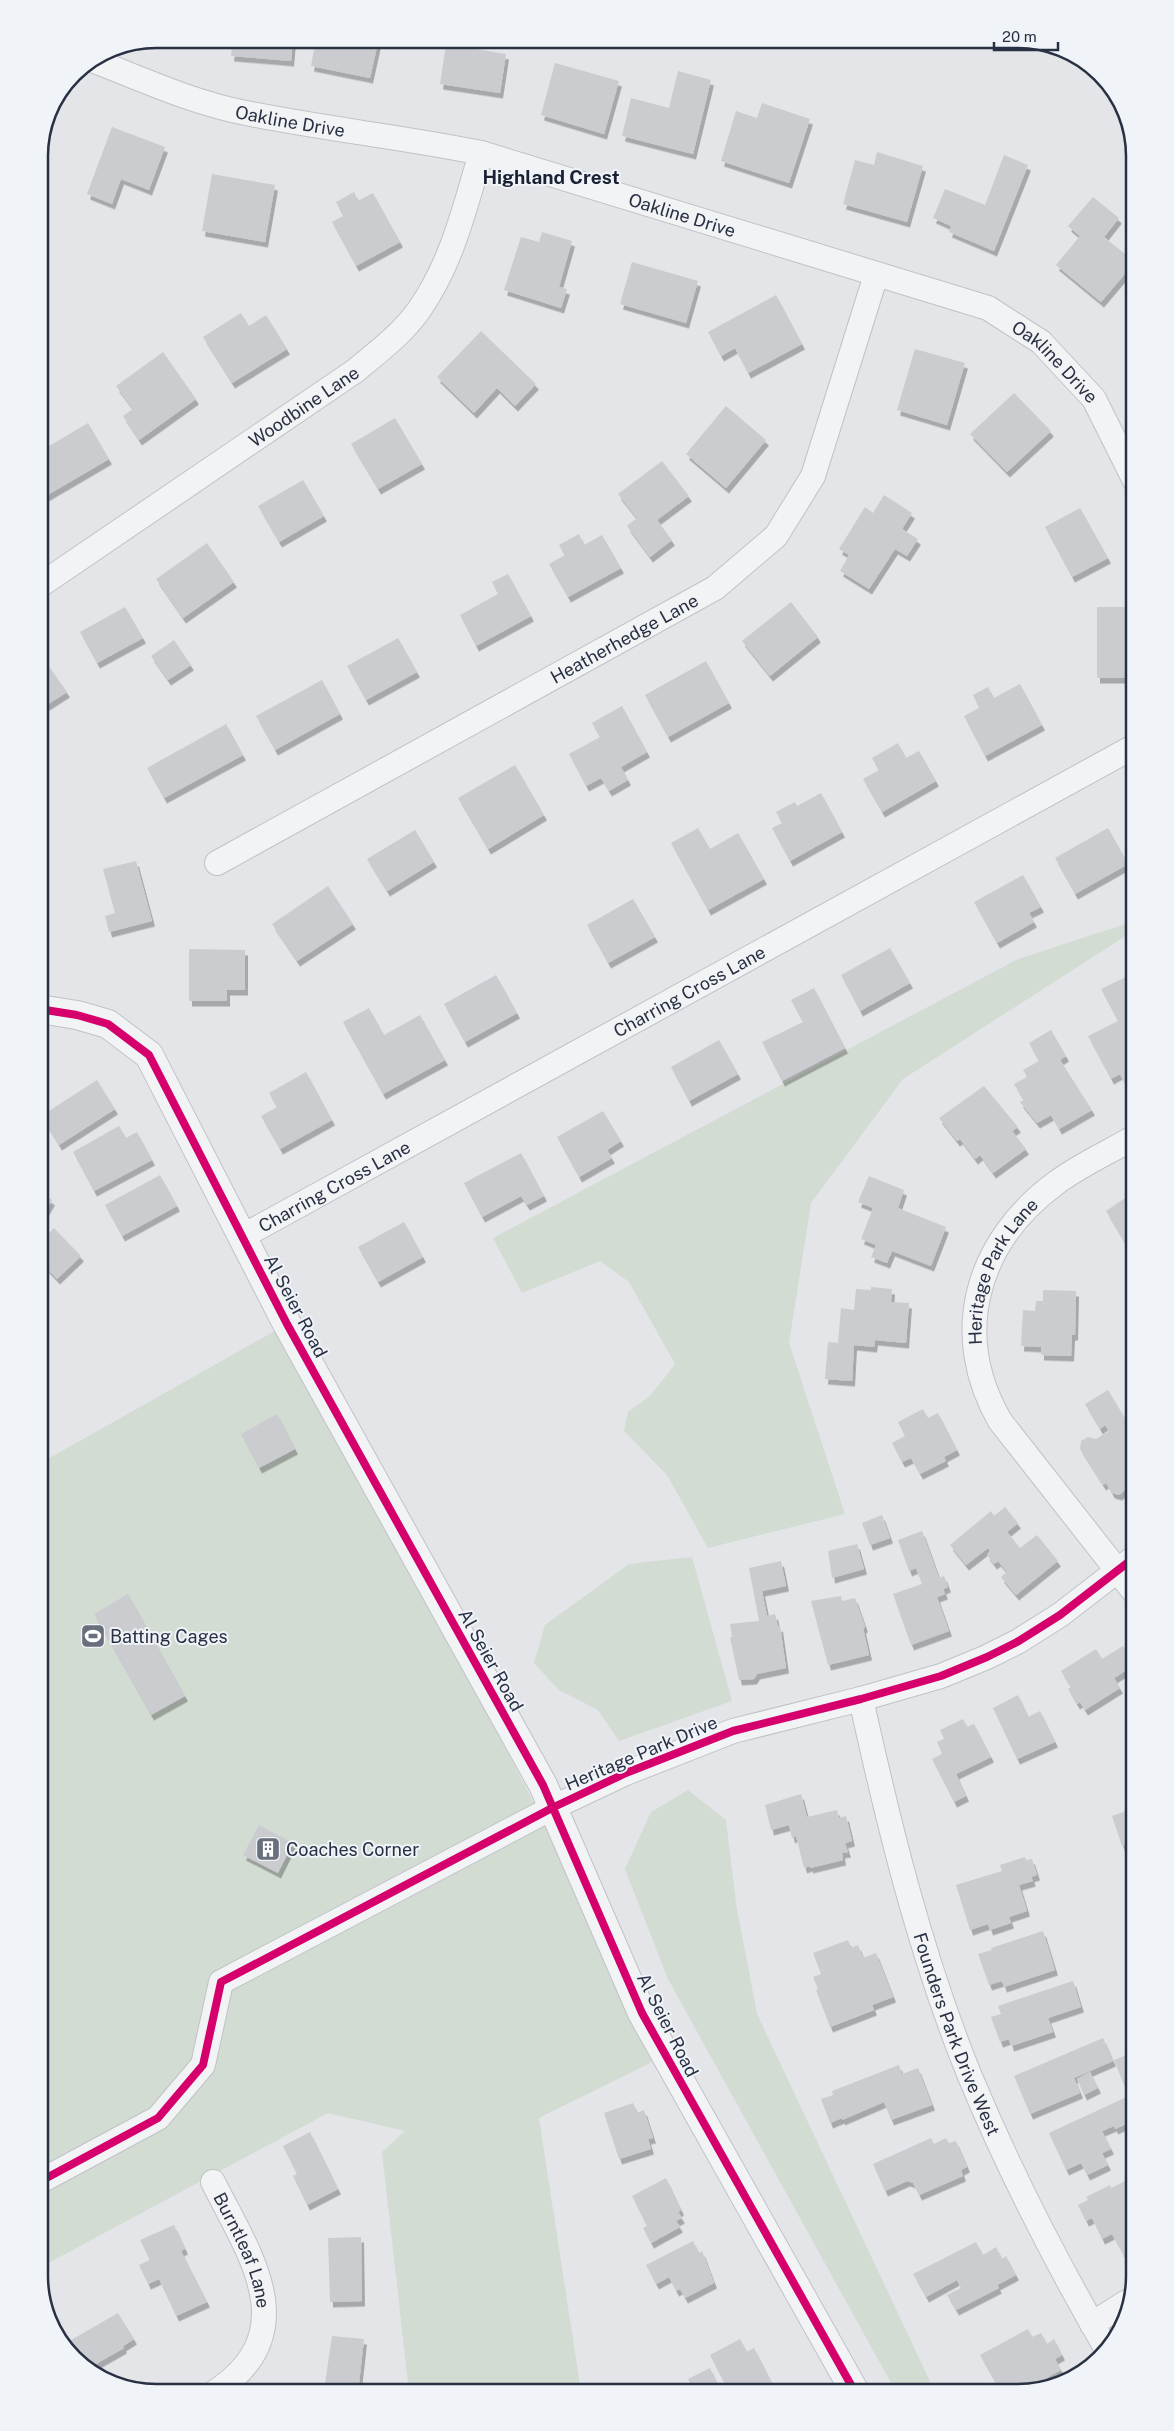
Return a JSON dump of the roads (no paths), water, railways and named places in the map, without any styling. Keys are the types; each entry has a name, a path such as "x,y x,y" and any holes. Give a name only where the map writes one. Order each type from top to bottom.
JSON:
{"street":[{"name":"Oakline Drive","path":"100,63 201,100 244,113 430,142 481,153 988,308 1041,342 1094,399 1126,463"},
{"name":"Woodbine Lane","path":"48,580 355,371 393,340 419,310 452,251 481,153"},
{"name":"Heatherhedge Lane","path":"217,863 715,588 776,536 812,476 876,274"},
{"name":"Charring Cross Lane","path":"242,1236 1126,751"},
{"name":"Al Seier Road","path":"48,1011 77,1015 108,1024 149,1055 287,1324 554,1807 642,2013 850,2384"},
{"name":"Heritage Park Lane","path":"1126,1142 1056,1183 1025,1209 1005,1234 988,1262 976,1298 974,1329 977,1361 983,1384 1000,1421 1126,1562"},
{"name":"Heritage Park Drive","path":"48,2177 158,2118 203,2065 221,1982 554,1807 626,1773 733,1731 861,1699 941,1676 988,1657 1060,1615 1126,1564"},
{"name":"Founders Park Drive West","path":"861,1699 905,1883 929,1960 969,2073 1051,2249 1103,2343"},
{"name":"Burntleaf Lane","path":"213,2182 259,2274 264,2292 263,2327 248,2360 238,2374 226,2383"},
{"path":"1092,2324 1123,2305"}],"place":[{"name":"Batting Cages","path":"93,1636"},
{"name":"Coaches Corner","path":"268,1849"}],"district":[{"name":"Highland Crest","path":"551,177"}]}
